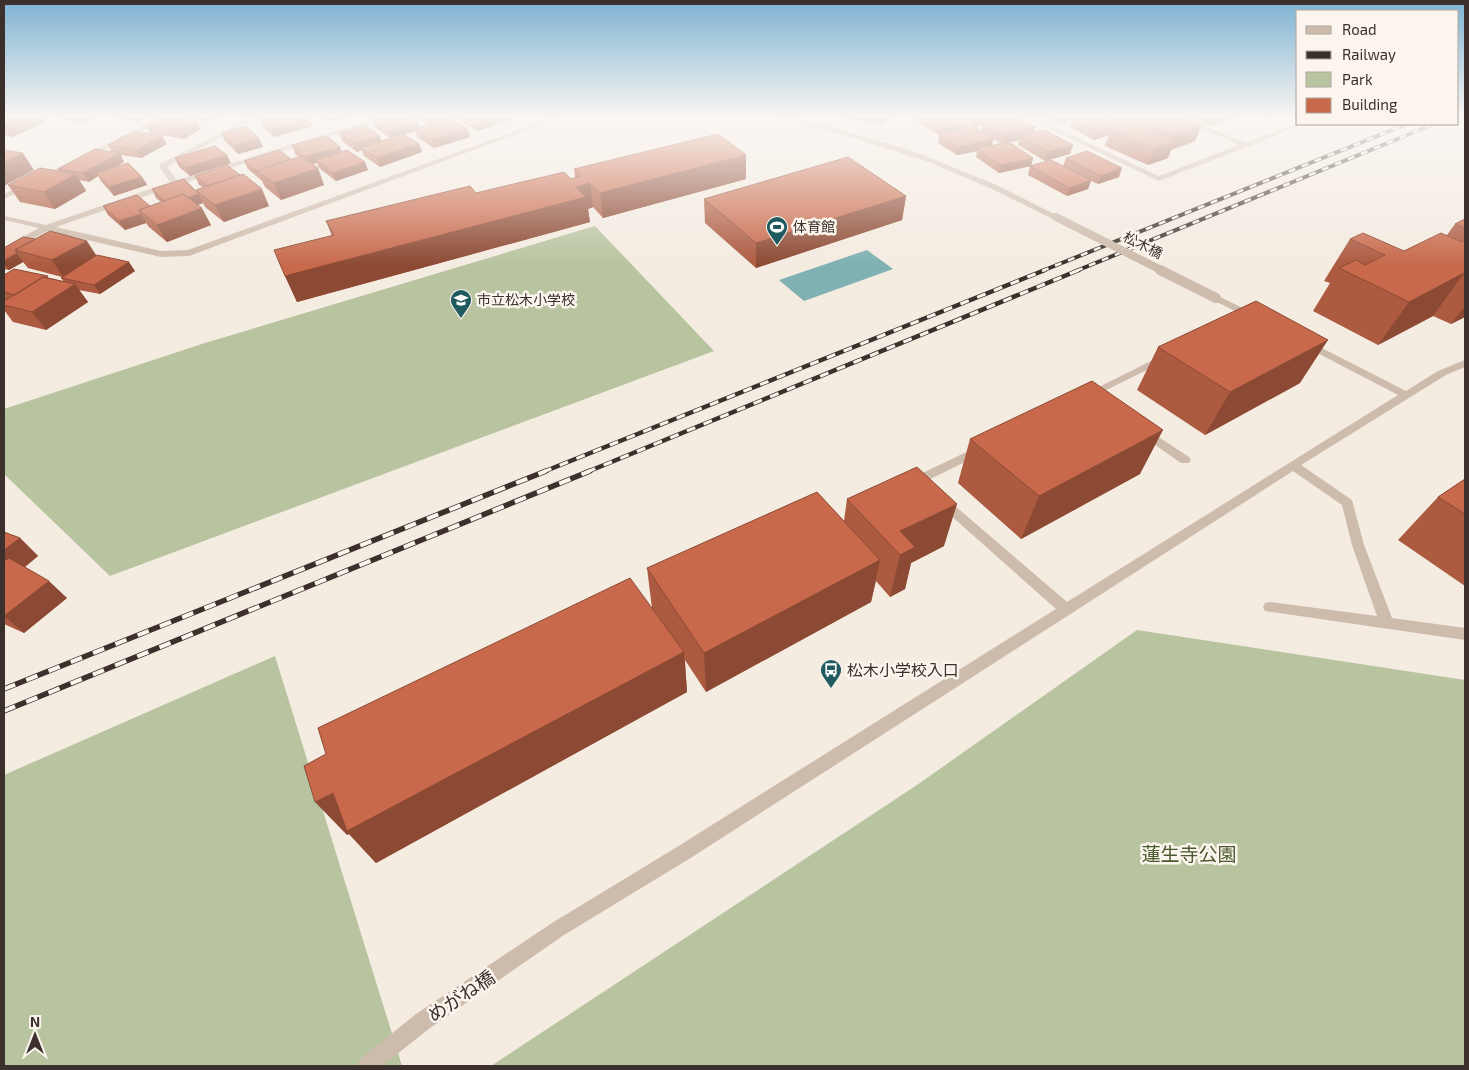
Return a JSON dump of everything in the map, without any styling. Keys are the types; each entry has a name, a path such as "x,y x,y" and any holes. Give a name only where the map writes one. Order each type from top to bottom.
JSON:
{"street":[{"path":"4,197 67,166"},
{"path":"164,166 175,183"},
{"path":"4,250 46,228 230,166"},
{"path":"4,218 161,254 189,253 426,166"},
{"name":"松木橋","path":"944,166 975,178 1056,217 1216,298 1249,318"},
{"path":"1131,166 1159,179 1192,166"},
{"path":"1301,341 1406,394"},
{"path":"1089,398 1178,350"},
{"name":"めがね橋","path":"367,1066 423,1021 558,929 691,848 1406,394 1442,373 1465,363"},
{"path":"1137,427 1185,460"},
{"path":"901,489 925,487 986,446"},
{"path":"1293,465 1348,503 1356,538 1387,624"},
{"path":"925,487 1068,610"},
{"path":"1270,607 1465,634"}],"green space":[{"path":"595,226 714,351 110,576 4,474 4,409 205,343"},
{"name":"蓮生寺公園","path":"1137,630 1465,680 1465,1066 491,1066 917,785"},
{"path":"275,656 402,1066 4,1066 4,775"}],"water":[{"path":"867,250 893,269 804,301 779,280"}],"building":[{"path":"64,166 96,166 83,173 58,169"},
{"path":"119,166 131,166 142,177 109,187 96,173"},
{"path":"224,166 228,166 240,175 208,186 195,176"},
{"path":"250,166 271,166 257,171"},
{"path":"272,166 315,166 318,168 274,183 257,171"},
{"path":"324,166 354,166 333,173"},
{"path":"587,166 704,166 600,193 590,183 576,187 586,197 285,276 274,250 334,235 326,221 470,186 476,193 564,172 571,179 581,176 574,169"},
{"path":"817,166 861,166 906,196 756,243 704,199"},
{"path":"1030,166 1063,166 1091,180 1070,188"},
{"path":"1081,166 1118,166 1122,168 1101,176"},
{"path":"40,168 76,174 44,192 8,185"},
{"path":"243,174 262,189 215,205 196,190"},
{"path":"184,179 199,194 188,198 183,194 164,201 152,189"},
{"path":"183,194 202,208 157,225 139,210"},
{"path":"137,195 150,206 139,210 141,214 119,221 103,206"},
{"path":"1465,219 1465,228 1455,224"},
{"path":"50,231 87,241 52,260 15,250"},
{"path":"1363,233 1404,251 1441,233 1462,242 1465,240 1465,274 1409,302 1339,268 1356,260 1365,265 1385,255 1350,239"},
{"path":"23,237 35,239 15,250 17,253 4,261 4,248"},
{"path":"97,255 129,262 94,285 61,278"},
{"path":"14,269 48,276 47,278 43,277 15,295 4,292 4,275"},
{"path":"43,277 75,284 32,312 4,305 4,301"},
{"path":"1256,301 1328,340 1230,392 1158,347"},
{"path":"1092,381 1163,430 1039,496 970,439"},
{"path":"917,467 957,504 900,531 915,547 900,555 847,499"},
{"path":"1465,479 1465,514 1438,497"},
{"path":"817,492 880,560 704,653 647,568"},
{"path":"4,532 20,538 4,550"},
{"path":"9,558 49,581 4,616 4,561"},
{"path":"630,578 684,652 347,831 333,793 315,802 304,766 326,754 318,728"}],"railway":[{"path":"1042,271 1303,166"},
{"path":"1076,271 1332,166"},
{"path":"543,472 1045,270"},
{"path":"587,472 1079,270"},
{"path":"4,689 546,471"},
{"path":"4,711 590,471"}],"place":[{"name":"体育館","path":"777,246"},
{"name":"市立松木小学校","path":"461,319"},
{"name":"松木小学校入口","path":"831,689"}]}
